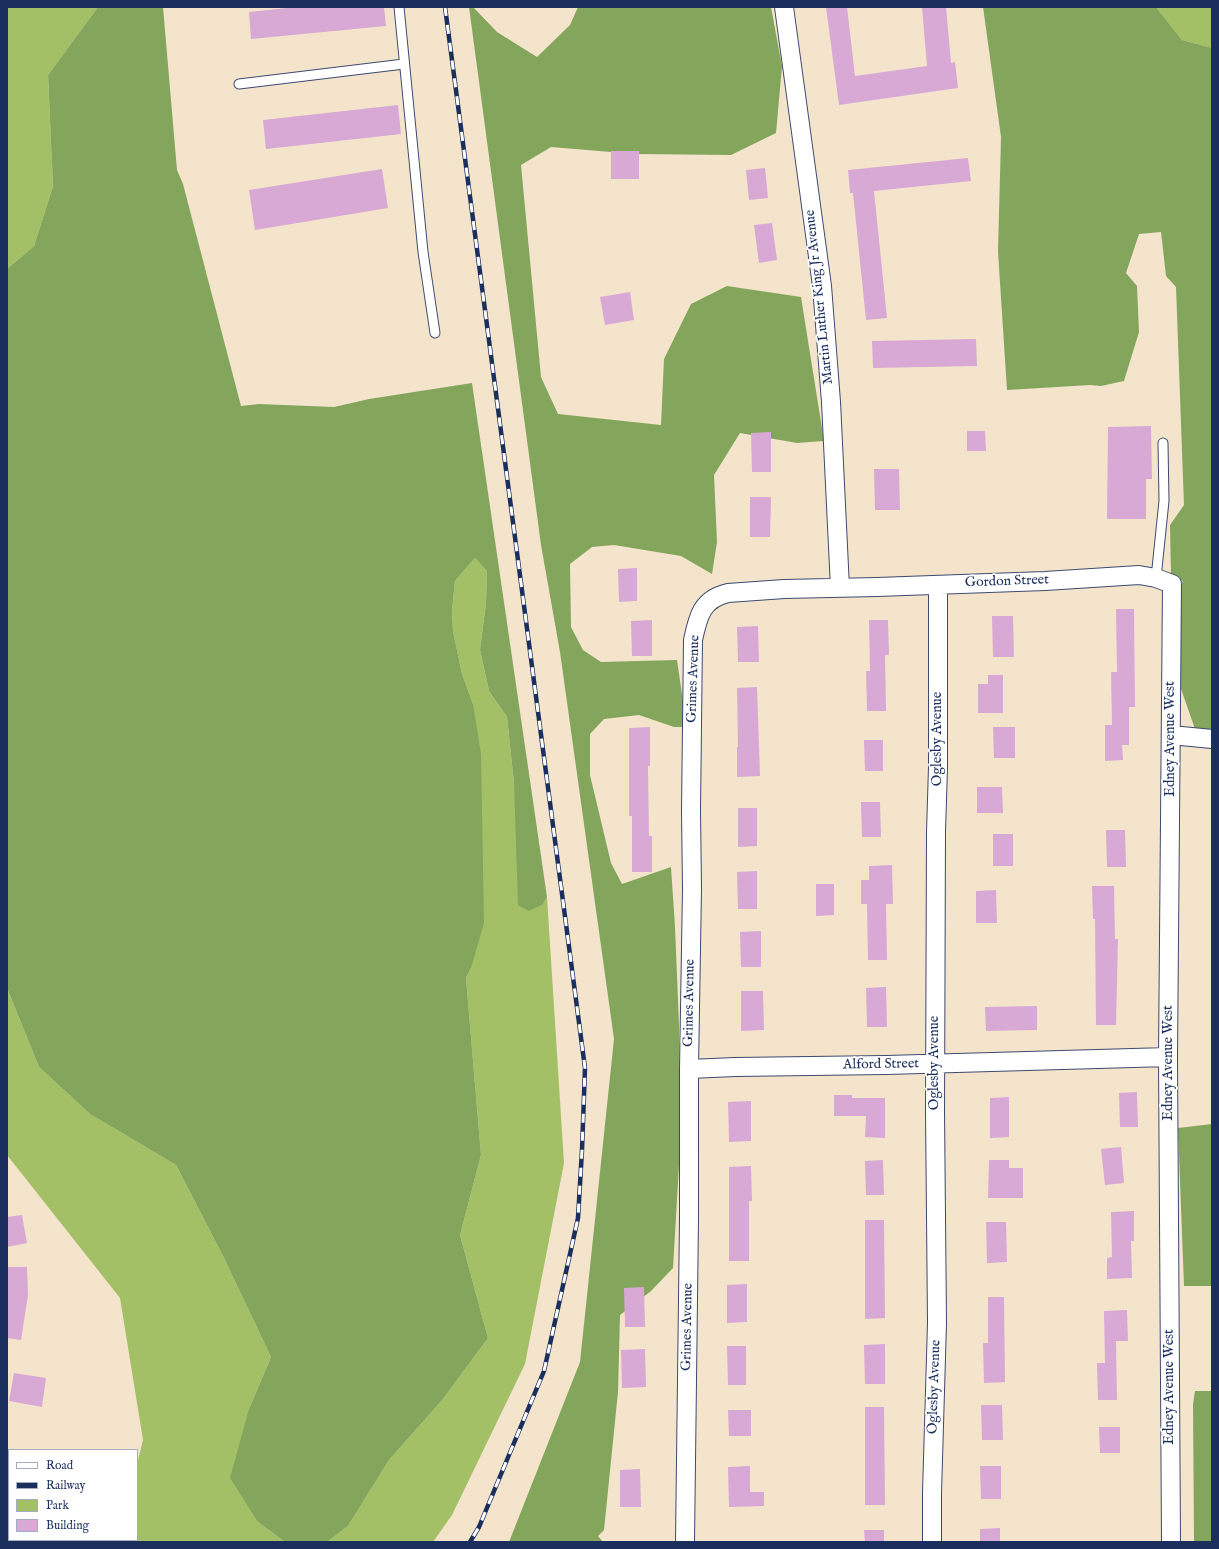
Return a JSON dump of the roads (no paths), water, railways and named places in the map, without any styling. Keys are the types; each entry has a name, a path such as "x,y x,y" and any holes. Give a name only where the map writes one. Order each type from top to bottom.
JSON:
{"street":[{"name":"Martin Luther King Jr Avenue","path":"784,7 822,286 831,402 840,588"},
{"name":"Gordon Street","path":"840,588 938,585 1139,575 1164,581"},
{"name":"Edney Avenue West","path":"1164,581 1171,735 1168,1057 1171,1542"},
{"name":"Oglesby Avenue","path":"932,1542 937,1323 935,1064 938,585"},
{"name":"Grimes Avenue","path":"685,1542 693,640 698,619 708,602 721,595 728,593 784,589 840,588"},
{"path":"1171,735 1212,739"},
{"name":"Alford Street","path":"689,1069 1168,1057"}],"lane":[{"path":"399,7 423,252 435,333"},
{"path":"239,84 404,64"},
{"path":"1163,443 1164,581"}],"railway":[{"path":"445,7 585,1068 578,1218 544,1371 479,1527 470,1542"}]}
